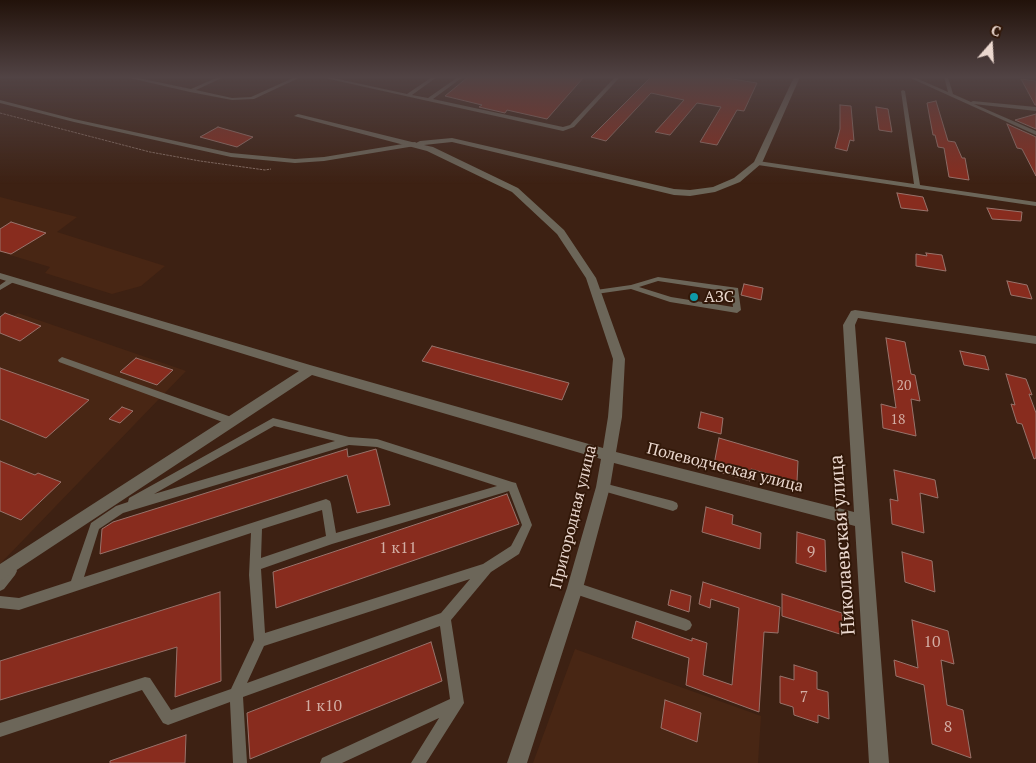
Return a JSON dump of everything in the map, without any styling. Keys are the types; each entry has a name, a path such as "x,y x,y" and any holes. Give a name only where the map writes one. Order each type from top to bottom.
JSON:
{"street":[{"path":"415,144 452,140 674,192 690,192 715,189 737,180 758,163 781,113"},
{"name":"Пригородная улица","path":"298,116 430,148 515,190 561,232 591,278 619,358 615,417 603,487 575,588 517,763"},
{"name":"Полеводческая улица","path":"0,276 310,370 609,456 862,520"},
{"name":"Николаевская улица","path":"879,763 848,325 855,314 1036,340"},
{"path":"0,573 310,370"}],"lane":[{"path":"45,113 231,155 295,161 415,144"},
{"path":"487,113 563,129 572,126 585,113"},
{"path":"906,113 917,186"},
{"path":"991,113 1036,133"},
{"path":"758,163 1036,204"},
{"path":"596,292 632,287 658,279 735,290 737,310 670,299 632,287"},
{"path":"0,288 13,280"},
{"path":"62,360 231,421"},
{"path":"75,585 95,526 120,509 273,422 349,441 377,443 512,486"},
{"path":"120,509 349,441"},
{"path":"256,565 332,539 512,486"},
{"path":"0,730 146,684 168,718 445,618 486,569 514,550 527,525 512,486"},
{"path":"603,487 673,506"},
{"path":"0,602 19,604 326,504 332,539"},
{"path":"240,763 236,692 260,641 256,565 257,526"},
{"path":"0,585 3,578 29,554"},
{"path":"260,641 486,569"},
{"path":"575,588 686,625"},
{"path":"418,763 456,703 445,618"},
{"path":"327,763 456,703"}],"shaded area":[{"path":"0,197 77,217 57,232 165,266 141,286 112,294 45,273 50,267 0,252"},
{"path":"18,313 186,371 0,564 0,323"},
{"path":"575,649 761,716 758,763 533,763"}],"building":[{"path":"519,113 553,113 547,119"},
{"path":"615,113 633,113 606,141 591,137"},
{"path":"673,113 689,113 670,135 655,132"},
{"path":"718,113 736,113 717,145 700,142"},
{"path":"840,113 852,113 854,141 850,140 847,151 835,148 840,129"},
{"path":"877,113 889,113 892,132 879,130"},
{"path":"929,113 939,113 948,141 955,142 962,158 965,158 969,180 949,177 944,148 938,147 935,135 933,135"},
{"path":"1036,114 1036,129 1015,120"},
{"path":"1007,124 1036,137 1036,176 1022,149 1017,148"},
{"path":"218,127 253,137 237,147 200,137"},
{"path":"897,193 923,197 928,211 901,208"},
{"path":"987,208 1022,212 1021,221 992,219"},
{"path":"11,222 46,233 11,254 0,251 0,229"},
{"path":"926,253 942,255 946,271 916,266 916,254 927,256"},
{"path":"1007,281 1027,285 1032,299 1011,295"},
{"path":"744,284 763,288 761,300 741,295"},
{"path":"5,313 41,326 20,341 0,333 0,317"},
{"path":"886,338 905,342 911,374 915,375 920,401 911,399 916,436 883,428 881,404 896,408"},
{"path":"432,346 569,383 562,400 422,361"},
{"path":"960,351 985,356 989,370 964,365"},
{"path":"136,358 173,370 157,385 120,372"},
{"path":"0,368 89,400 46,438 0,419"},
{"path":"1006,374 1026,379 1032,395 1029,394 1036,413 1036,458 1034,459 1022,424 1017,423 1011,404 1015,405"},
{"path":"122,407 133,411 120,423 109,419"},
{"path":"701,412 723,418 721,434 698,428"},
{"path":"719,438 798,461 797,482 751,469 750,481 713,470"},
{"path":"347,449 348,457 376,449 390,505 357,513 347,475 100,554 102,529 113,522"},
{"path":"0,461 35,475 38,473 61,482 21,520 0,511"},
{"path":"894,470 935,480 938,498 920,493 924,533 892,524 890,499 898,501"},
{"path":"507,494 519,524 276,608 273,572"},
{"path":"706,507 733,515 732,524 761,533 760,549 702,532"},
{"path":"797,532 825,540 826,572 796,563"},
{"path":"902,552 932,561 935,592 905,582"},
{"path":"703,582 780,607 778,633 764,632 759,712 686,685 689,658 632,638 636,621 692,641 692,638 707,643 703,675 732,685 739,608 711,599 710,608 699,604"},
{"path":"671,590 691,596 689,612 668,605"},
{"path":"220,592 221,681 175,697 177,647 0,700 0,661"},
{"path":"782,594 842,613 843,635 782,616"},
{"path":"912,620 948,631 954,664 941,660 947,705 963,710 971,758 932,744 924,685 896,676 894,660 918,668"},
{"path":"431,642 442,681 250,759 247,713"},
{"path":"794,665 817,672 817,689 828,692 829,719 818,715 818,723 794,715 793,707 780,703 780,676 794,680"},
{"path":"665,700 701,713 697,742 661,728"},
{"path":"186,735 185,763 110,763 110,761"}],"place":[{"name":"АЗС","path":"694,297"}]}
